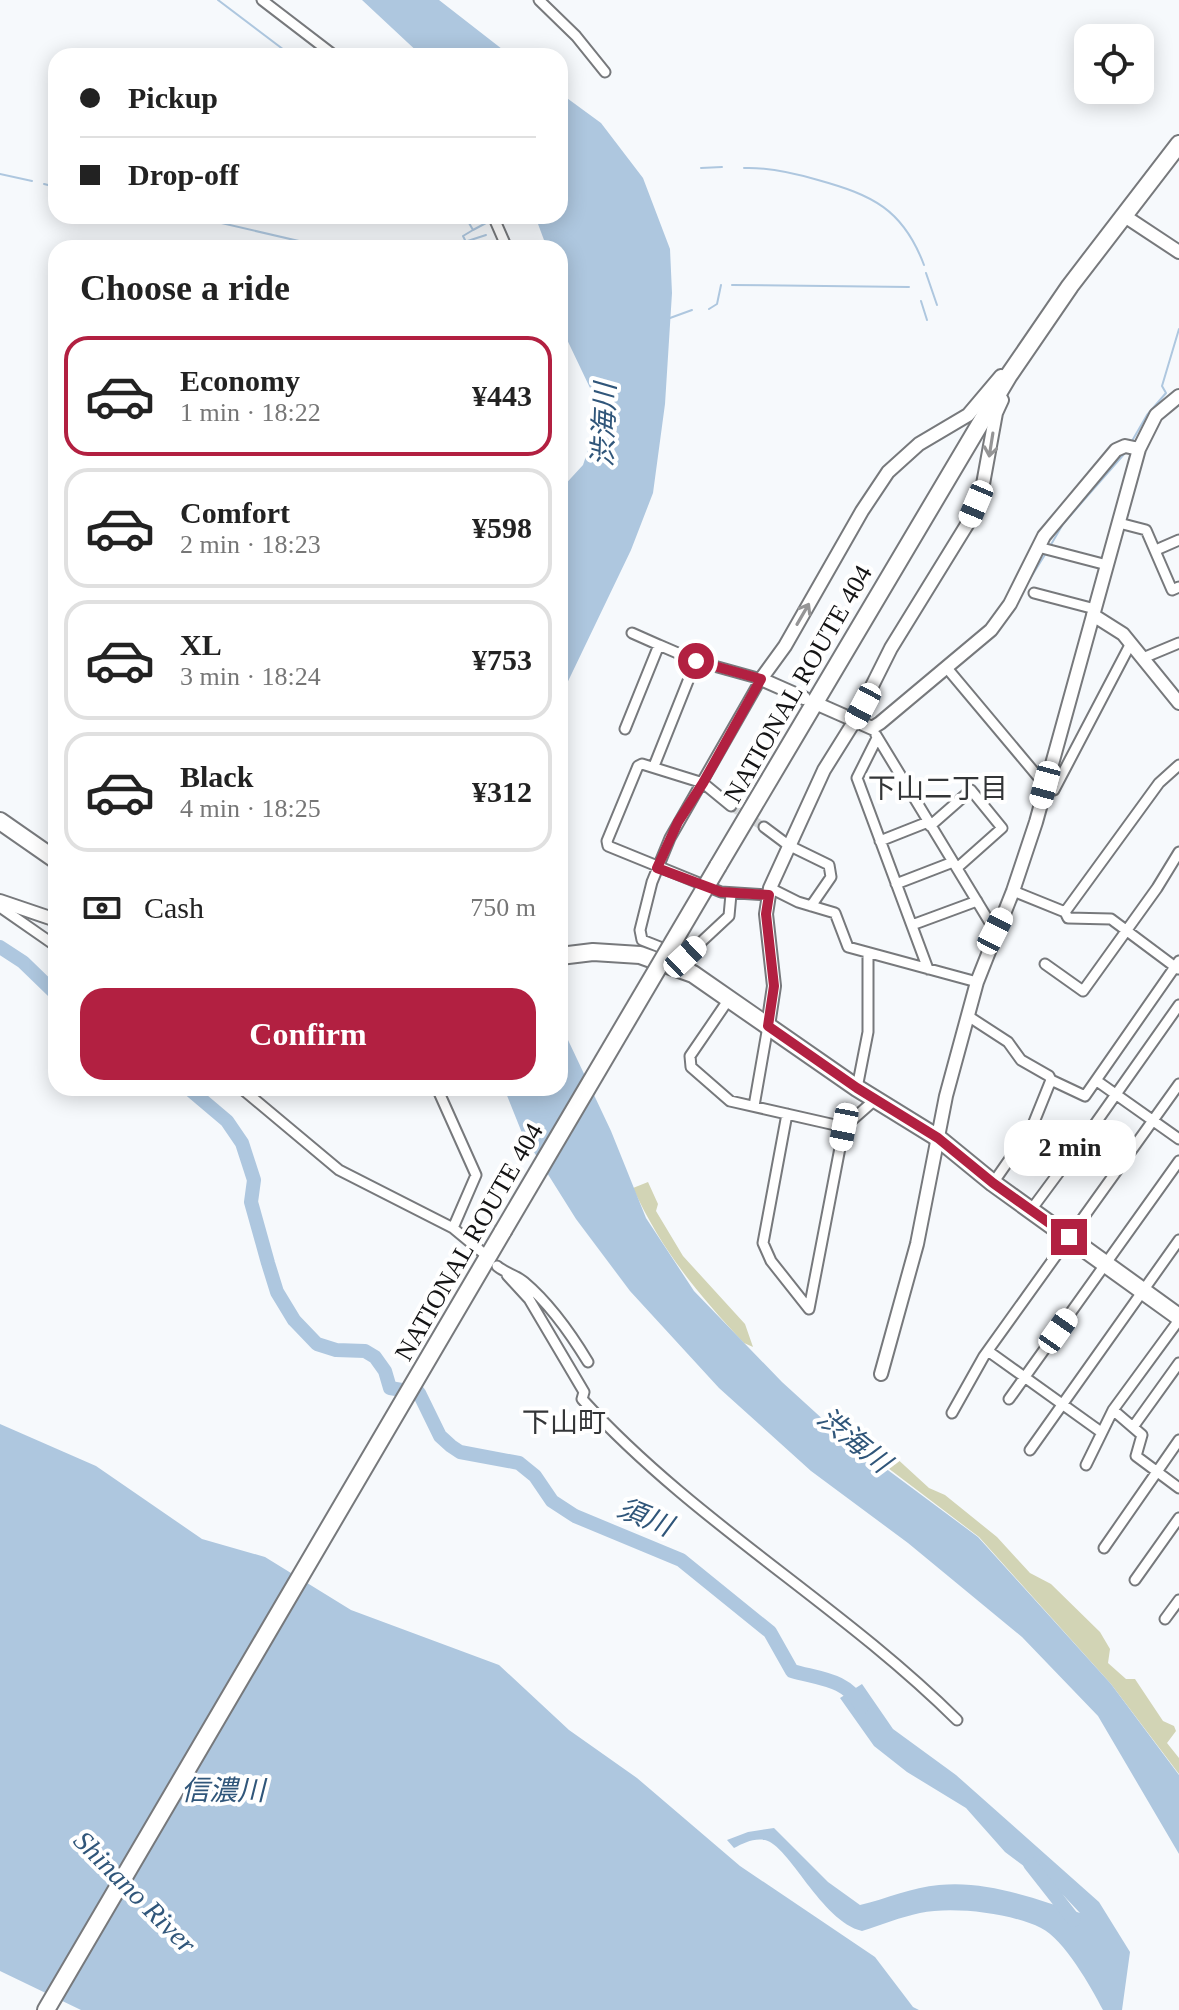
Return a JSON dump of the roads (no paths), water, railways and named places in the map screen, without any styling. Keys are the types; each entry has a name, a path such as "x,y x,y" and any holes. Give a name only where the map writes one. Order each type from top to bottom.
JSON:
{"highway":[{"name":"NATIONAL ROUTE 404","path":"46,2010 1001,387 1043,324 1179,144"},
{"path":"0,821 48,854"},
{"path":"568,955 588,952 640,955 693,974 857,1088 938,1138 993,1183 1179,1318"}],"street":[{"path":"262,0 325,48"},
{"path":"539,0 576,36 605,72"},
{"path":"1123,215 1179,252"},
{"path":"693,974 685,957 642,940 641,935 657,868 678,822 761,679 785,646 862,511 888,472 919,444 968,415 1043,324"},
{"path":"754,1106 774,986 766,914 770,892 788,845 824,770 854,722 891,648 968,523 983,484 996,413 1043,324"},
{"path":"881,1374 917,1244 938,1138 977,982 1013,891 1139,449 1156,415 1179,396"},
{"path":"928,969 857,778 875,733 946,667 980,642 997,623 1057,518 1116,450 1125,446 1139,449"},
{"path":"1119,523 1146,530 1172,590 1179,587"},
{"path":"1156,550 1179,540"},
{"path":"1038,547 1107,565"},
{"path":"1034,593 1094,612 1109,622 1131,643 1179,703"},
{"path":"632,633 696,661 761,679 804,698"},
{"path":"946,667 1045,785 1056,788 1131,643"},
{"path":"1143,658 1179,643"},
{"path":"625,729 659,645"},
{"path":"654,766 696,661"},
{"path":"822,706 875,733 995,931"},
{"path":"731,806 703,783 648,764 638,766 607,841 612,850 731,894 770,892 835,913 841,923 845,944 977,982"},
{"path":"1065,912 1159,783 1179,765"},
{"path":"880,841 929,824 971,790 1002,828 955,865 896,884"},
{"path":"764,827 788,845 829,865 831,877 811,906"},
{"path":"1045,964 1083,991 1179,852"},
{"path":"968,1016 1008,1042 1021,1060 1051,1080 1085,1096 1178,966 1111,919 1068,918 1065,912 1013,891"},
{"path":"685,957 729,916 731,894"},
{"path":"912,925 977,901"},
{"path":"0,904 48,918"},
{"path":"0,904 48,940"},
{"path":"857,1088 868,1032 868,953"},
{"path":"729,999 690,1056 688,1064 730,1101 844,1127"},
{"path":"1095,1124 1179,1005"},
{"path":"993,1183 1032,1127 1051,1080"},
{"path":"1097,1081 1179,1139"},
{"path":"952,1413 988,1351 1179,1084"},
{"path":"251,1096 339,1170 453,1228 482,1252"},
{"path":"441,1096 476,1175 453,1228"},
{"path":"787,1114 763,1243 771,1261 809,1309 844,1127 877,1098"},
{"path":"1031,1210 1071,1156"},
{"path":"1009,1399 1179,1161"},
{"path":"1030,1450 1179,1240"},
{"path":"497,1266 529,1299 584,1392 582,1399 626,1444 744,1546 886,1654 957,1720"},
{"path":"507,1275 520,1278 532,1289 574,1338 588,1362"},
{"path":"1086,1465 1113,1410 1179,1318"},
{"path":"988,1351 1101,1432"},
{"path":"1133,1427 1179,1363"},
{"path":"1113,1410 1142,1435 1136,1456 1179,1488"},
{"path":"1104,1548 1179,1440"},
{"path":"1135,1580 1179,1518"},
{"path":"1165,1619 1179,1600"}],"water":[{"path":"362,0 439,0 501,48 413,48"},
{"name":"渋海川","path":"568,99 601,123 643,178 670,249 672,293 665,404 653,493 631,550 568,681 568,481 583,465 601,411 568,342 568,240 544,240 538,224 568,224"},
{"path":"568,1040 611,1131 646,1218 694,1291 782,1382 838,1433 978,1537 1111,1684 1179,1775 1179,1854 1098,1716 1022,1637 908,1543 811,1471 719,1388 630,1291 576,1219 522,1133 507,1096 568,1096"},
{"name":"信濃川","path":"0,1424 96,1466 202,1539 265,1557 351,1610 499,1665 569,1730 637,1778 740,1866 875,1957 913,2007 919,2010 81,2010 0,1971"},
{"path":"862,1684 893,1729 956,1775 1099,1902 1130,1952 1122,2010 1103,2010 1068,1953 1041,1928 1014,1918 949,1910 913,1915 862,1931 833,1913 774,1845 765,1840 756,1840 734,1848 727,1840 748,1832 774,1828 828,1882 860,1905 919,1888 957,1884 1011,1892 1080,1913 1064,1896 1005,1852 966,1808 907,1772 874,1746 840,1698"}],"waterway":[{"path":"218,0 281,48"},
{"path":"701,168 722,167"},
{"path":"744,168 800,175 870,199 895,217 906,230 924,265"},
{"path":"0,174 32,181"},
{"path":"44,184 48,185"},
{"path":"226,224 294,240"},
{"path":"470,224 473,230 484,224"},
{"path":"465,240 463,236 473,230"},
{"path":"471,240 486,235"},
{"path":"926,273 937,305"},
{"path":"709,309 717,304 721,285"},
{"path":"732,285 909,287"},
{"path":"921,301 927,320"},
{"path":"670,318 692,310"},
{"path":"1132,441 1147,415 1166,393 1162,386 1179,329"},
{"path":"1049,548 1063,524 1125,453"},
{"path":"1026,585 1046,553"},
{"name":"須川","path":"0,947 23,962 48,986"},
{"name":"須川","path":"197,1096 227,1121 242,1143 254,1180 251,1202 277,1292 294,1320 317,1344 336,1350 365,1351 375,1357 385,1371 390,1388 419,1393 440,1436 460,1452 519,1463 535,1476 552,1501 575,1516 681,1560 770,1632 792,1671 841,1685 862,1707"},
{"name":"須川","path":"1030,1864 1074,1920"}],"tunnel":[{"path":"731,806 764,827"}],"district":[{"name":"下山二丁目","path":"938,788"},
{"name":"下山町","path":"564,1422"}],"water label":[{"name":"Shinano River","path":"135,1892"}]}
